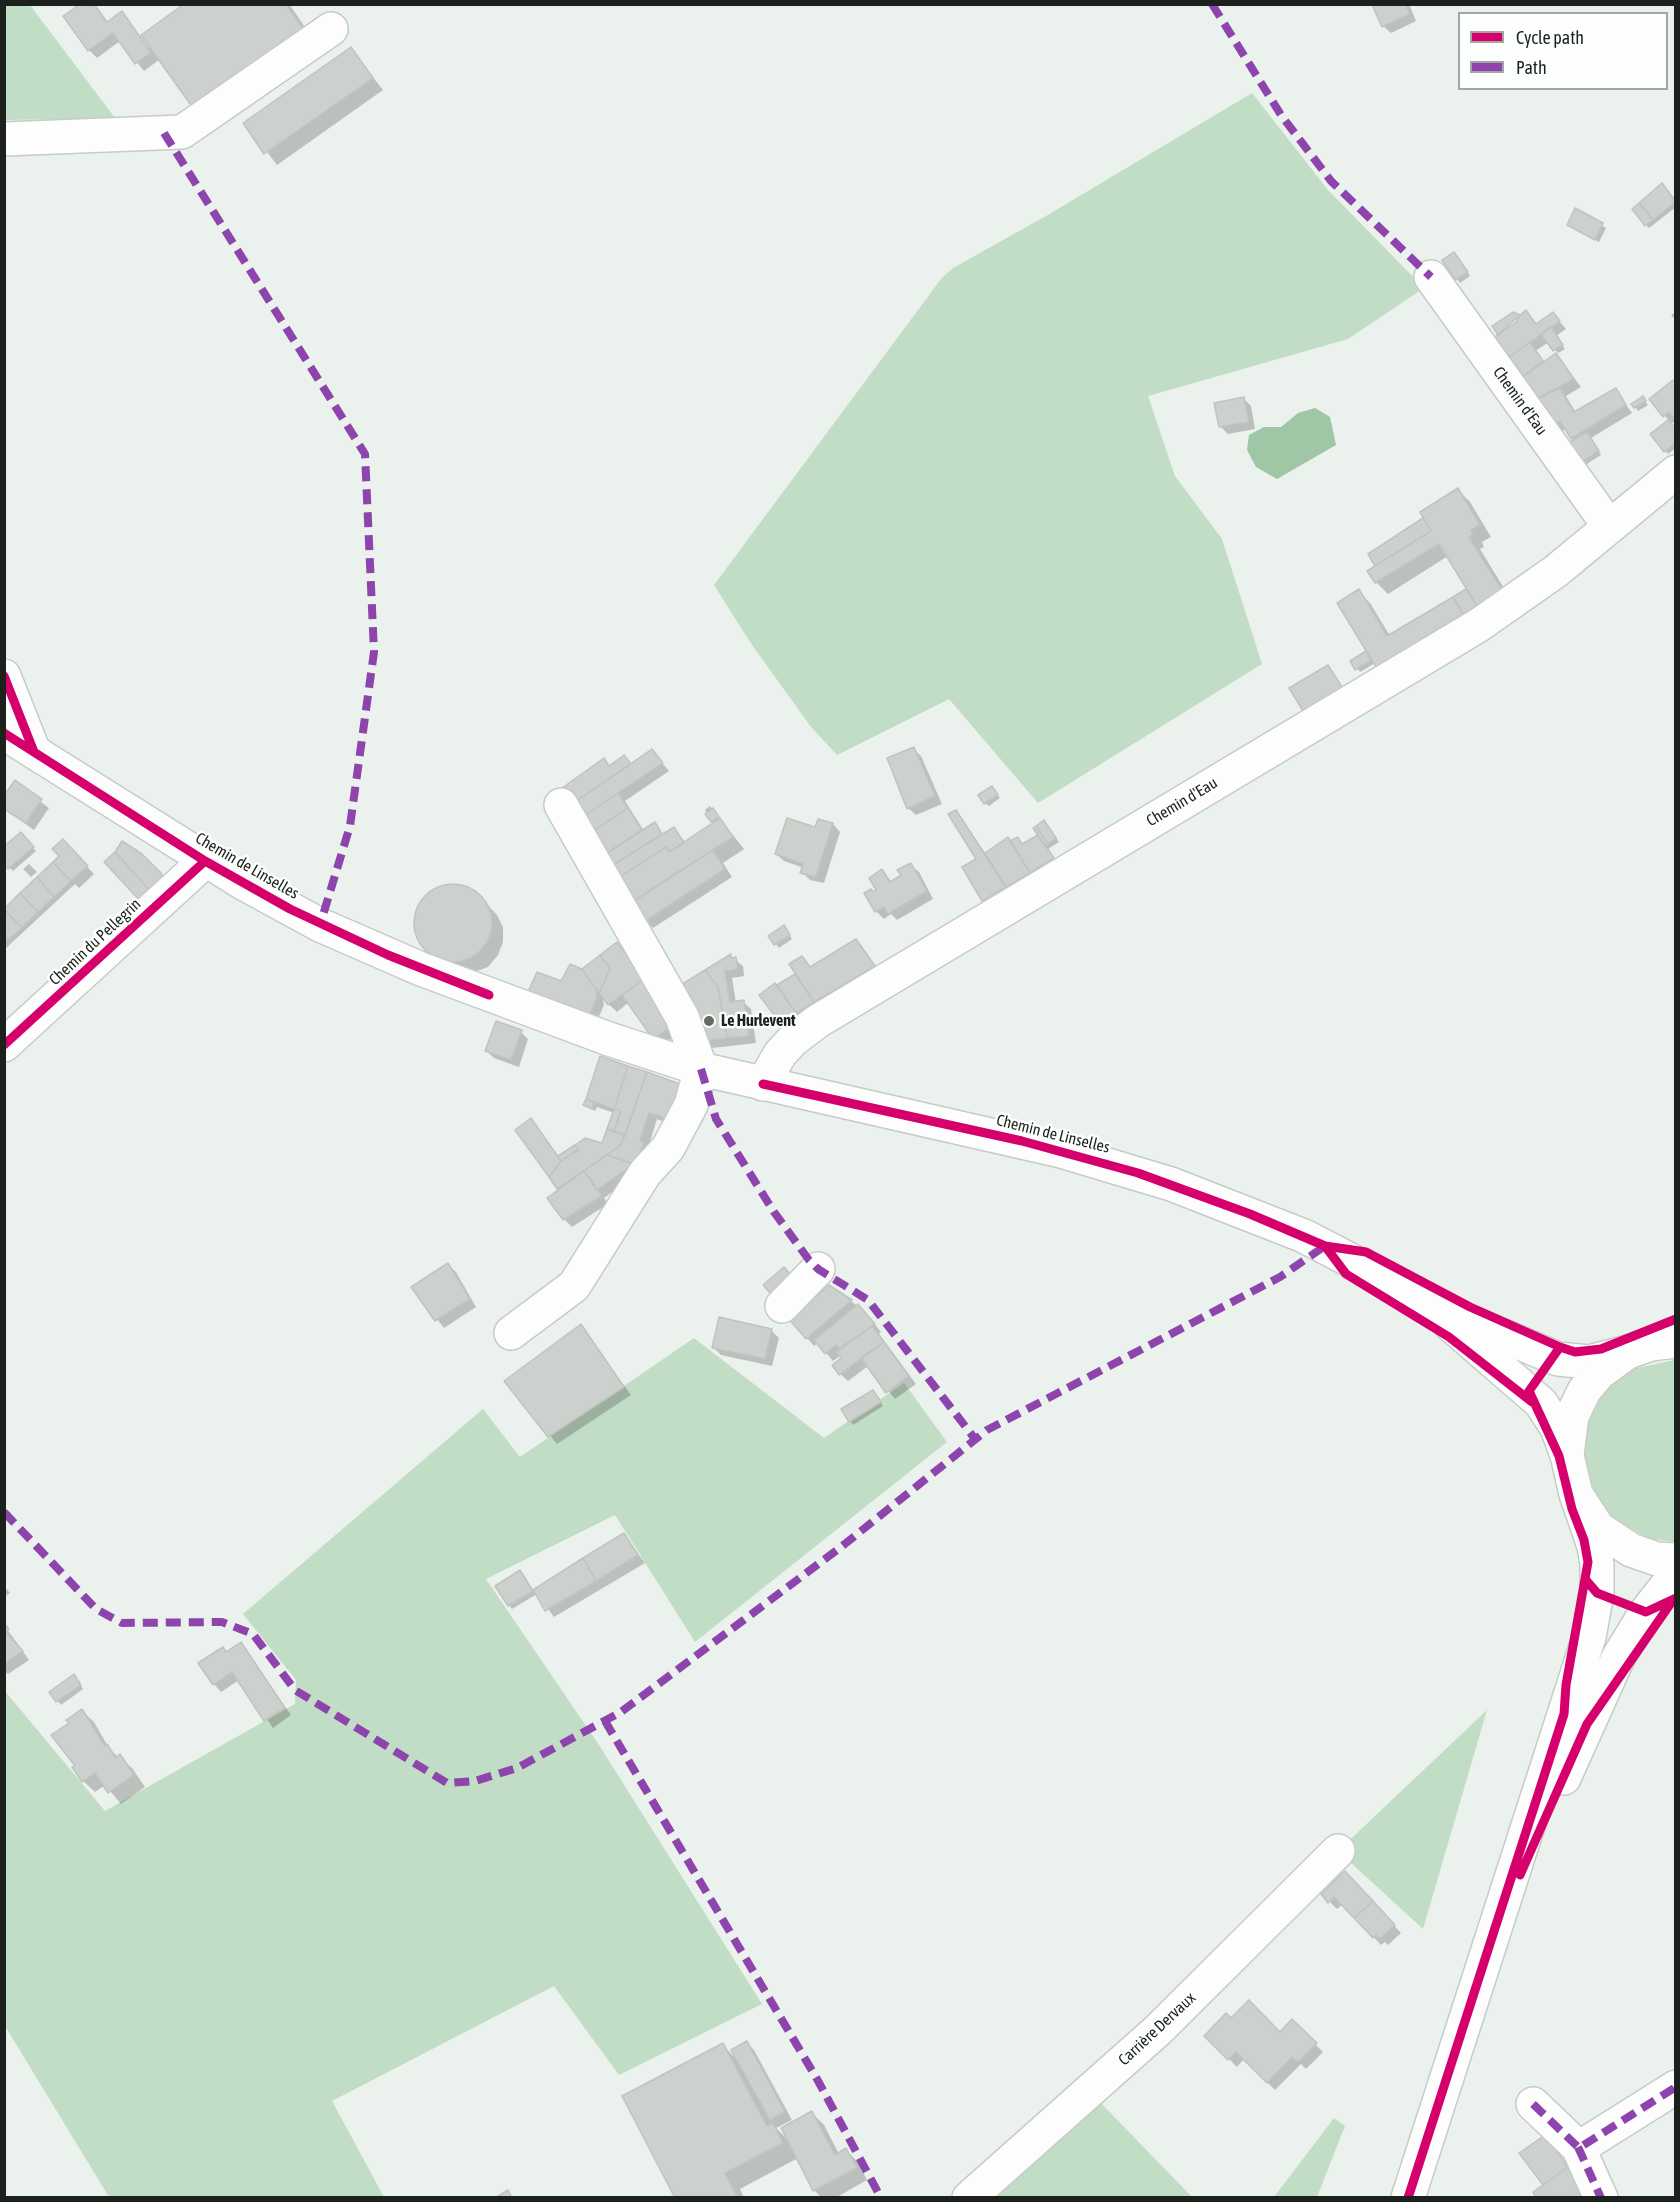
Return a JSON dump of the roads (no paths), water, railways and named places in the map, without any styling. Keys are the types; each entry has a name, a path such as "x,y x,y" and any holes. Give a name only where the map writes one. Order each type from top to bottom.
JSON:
{"street":[{"path":"4,139 182,132 331,29"},
{"name":"Chemin d'Eau","path":"1431,277 1609,526"},
{"name":"Chemin d'Eau","path":"763,1084 780,1054 818,1021 1479,625 1556,571 1676,472"},
{"path":"4,676 34,752"},
{"name":"Chemin de Linselles","path":"4,733 205,861 320,925 388,955 609,1039 701,1069 1022,1141 1138,1173 1304,1236 1412,1294"},
{"path":"511,1333 574,1286 645,1173 668,1148 691,1105 701,1069 682,1017 561,805"},
{"name":"Chemin du Pellegrin","path":"4,1045 205,861"},
{"path":"782,1306 818,1269"},
{"path":"1412,1294 1502,1337 1558,1359 1589,1362 1658,1343"},
{"path":"1408,2198 1495,1930 1531,1810 1582,1659 1594,1612 1597,1565 1594,1546 1576,1494 1567,1455 1557,1428 1541,1403 1412,1294"},
{"path":"1567,1455 1572,1416 1584,1391 1599,1373 1658,1343"},
{"path":"1576,1494 1589,1517 1619,1544 1643,1555 1676,1560"},
{"path":"1495,1930 1618,1658 1650,1606 1676,1574"},
{"name":"Carrière Dervaux","path":"969,2198 1158,2030 1338,1851"},
{"path":"1578,2147 1676,2087"},
{"path":"1533,2104 1578,2147 1601,2198"}],"place":[{"name":"Le Hurlevent","path":"709,1021"}]}
